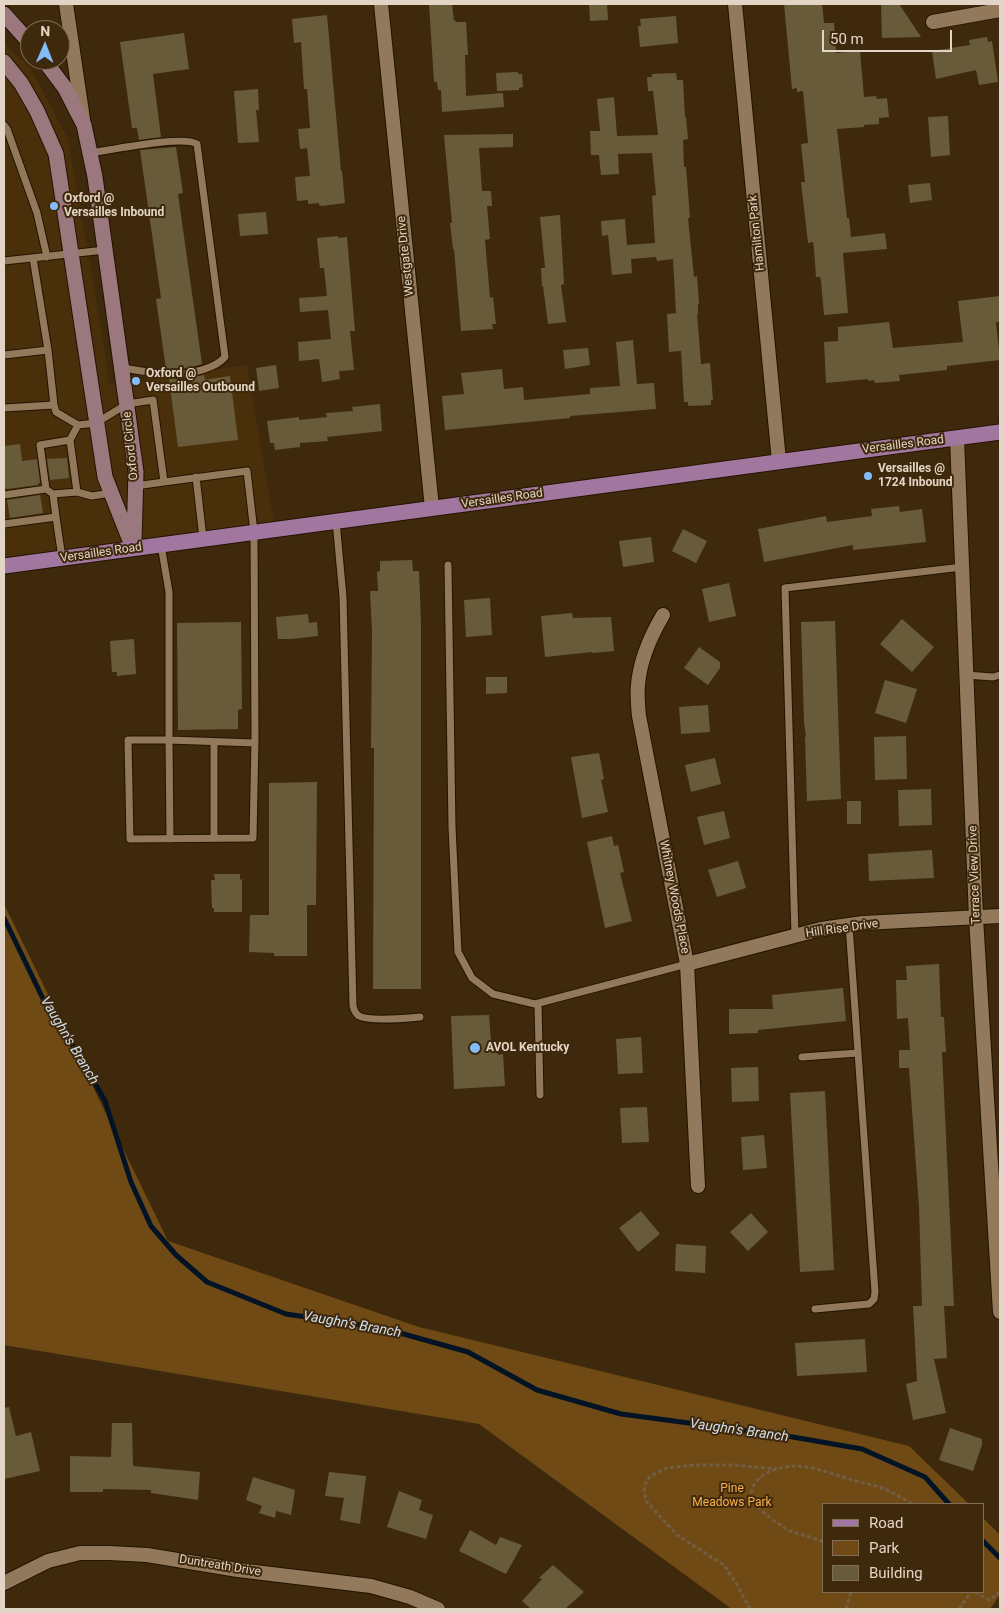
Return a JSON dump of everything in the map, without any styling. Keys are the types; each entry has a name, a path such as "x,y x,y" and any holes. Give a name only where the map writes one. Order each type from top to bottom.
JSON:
{"main road":[{"name":"Versailles Road","path":"4,566 1000,432"}],"street":[{"path":"66,4 84,125"},
{"name":"Westgate Drive","path":"381,4 432,508"},
{"name":"Hamilton Park","path":"735,4 779,461"},
{"path":"933,22 1000,10"},
{"path":"4,14 20,32"},
{"path":"4,62 21,83 37,111 56,154 105,477 133,548"},
{"name":"Oxford Circle","path":"52,70 65,88 84,125 95,176 136,472 133,548"},
{"name":"Terrace View Drive","path":"957,438 976,918 1000,1312"},
{"name":"Whitney Woods Place","path":"663,616 650,637 642,660 638,685 639,716 686,964 698,1186"},
{"name":"Hill Rise Drive","path":"686,964 821,929 863,923 1000,916"},
{"name":"Duntreath Drive","path":"4,1583 48,1561 80,1553 147,1555 238,1570 371,1586 390,1590 438,1609"}],"lane":[{"path":"4,125 37,213 47,257"},
{"path":"90,154 172,141 192,141 197,144 225,357 218,364 206,369 177,374 122,368"},
{"path":"4,261 105,250"},
{"path":"33,258 56,412 78,425 96,423 127,404 153,400 164,482"},
{"path":"4,355 48,350"},
{"path":"4,408 54,404"},
{"path":"77,492 70,440 78,425"},
{"path":"46,489 40,446 70,440"},
{"path":"136,486 247,470 254,532 255,743 253,838 130,839 128,740 255,743"},
{"path":"196,478 203,538"},
{"path":"4,495 46,489 53,494 77,492 92,496 111,493"},
{"path":"53,494 62,558"},
{"path":"4,524 56,517"},
{"path":"336,521 343,597 353,1006 359,1016 371,1019 420,1017"},
{"path":"161,544 169,592 170,839"},
{"path":"448,565 452,827 458,952 472,978 493,994 535,1004 686,964"},
{"path":"796,936 785,588 962,567"},
{"path":"966,675 992,678 1000,675"},
{"path":"214,742 214,838"},
{"path":"815,1309 869,1304 874,1299 875,1292 849,926"},
{"path":"538,1003 540,1095"},
{"path":"802,1057 858,1053"}],"path":[{"path":"750,1609 724,1564 677,1535 646,1501 644,1487 650,1476 667,1468 732,1465 777,1469"},
{"path":"822,1542 789,1531 770,1518 755,1504 751,1496 753,1486 763,1475 777,1469 795,1466 837,1474 852,1480 878,1486 911,1503"},
{"path":"977,1593 989,1600 1000,1592"},
{"path":"846,1609 851,1593"},
{"path":"959,1609 970,1593"}],"shaded area":[{"path":"4,43 20,58 20,70 32,70 68,139 106,358 108,385 247,365 275,529 4,566"}],"green space":[{"name":"Pine Meadows Park","path":"4,904 168,1241 419,1327 909,1446 968,1503 822,1503 822,1593 984,1593 984,1519 1000,1535 1000,1595 990,1609 730,1609 479,1424 4,1345"}],"building":[{"path":"429,4 452,4 454,21 466,22 468,55 465,55 466,96 503,93 504,107 442,112 441,90 438,90 437,82 434,82"},
{"path":"589,4 607,4 608,20 590,21"},
{"path":"784,4 822,4 824,23 834,23 836,53 860,51 864,97 876,96 877,99 887,98 889,117 879,118 879,124 837,129 847,218 849,218 851,237 885,233 887,249 843,253 848,313 824,315 821,281 820,277 816,277 813,242 808,243 801,182 805,182 801,144 808,143 803,91 797,92 797,88 792,89"},
{"path":"881,4 899,4 921,37 882,38"},
{"path":"327,15 345,203 322,206 319,203 308,204 308,200 297,201 295,177 310,176 307,148 300,149 298,129 310,128 307,89 304,89 301,42 294,43 292,19"},
{"path":"676,16 678,43 640,47 638,26 641,26 640,19"},
{"path":"184,33 189,69 153,74 161,137 139,140 137,128 132,128 120,42"},
{"path":"987,37 988,42 992,41 998,82 979,85 976,70 936,79 932,51 970,45 969,40"},
{"path":"518,72 518,74 522,74 523,87 519,88 519,90 497,91 496,73"},
{"path":"676,73 677,80 683,80 688,139 683,140 690,218 688,218 694,277 697,276 699,304 697,314 701,364 710,363 713,400 711,400 711,405 688,406 688,402 684,402 681,351 669,352 667,314 676,313 673,259 657,261 656,257 631,259 632,273 612,275 608,235 602,236 601,221 625,219 627,245 655,243 652,196 656,195 652,153 618,154 619,174 601,175 599,155 591,155 590,131 600,131 597,99 614,97 617,136 658,135 653,91 648,91 647,77 652,77 652,74"},
{"path":"258,89 259,110 256,110 259,142 238,143 234,91"},
{"path":"948,116 950,155 931,157 928,117"},
{"path":"513,134 513,147 479,148 482,191 491,191 492,206 487,206 490,239 485,240 490,298 493,297 496,324 492,324 493,329 461,331 450,223 452,223 444,135"},
{"path":"176,147 183,193 178,194 202,364 188,368 166,369 156,299 161,298 140,150"},
{"path":"930,183 932,200 910,203 908,185"},
{"path":"266,212 268,234 240,236 238,214"},
{"path":"560,215 564,284 561,285 566,322 548,324 542,286 541,268 545,268 540,217"},
{"path":"338,236 338,238 347,237 355,331 350,331 354,370 339,371 340,379 322,382 319,359 299,361 298,342 331,339 328,310 300,312 299,298 327,296 324,268 320,268 317,238"},
{"path":"1000,296 1000,322 996,322 1000,360 947,366 947,370 899,375 900,381 875,383 874,380 868,381 868,379 826,383 824,342 838,341 838,327 889,322 893,348 963,342 958,301"},
{"path":"633,340 637,384 654,383 656,409 570,416 570,418 445,430 442,396 464,394 461,373 502,369 504,389 523,387 524,400 590,394 590,388 620,386 616,342"},
{"path":"588,348 590,365 565,369 563,350"},
{"path":"276,365 279,388 259,391 256,368"},
{"path":"204,375 205,380 230,376 238,440 178,447 169,379 183,379"},
{"path":"380,404 382,431 327,437 328,441 300,443 300,447 275,450 274,443 270,443 267,421 299,417 299,420 327,417 326,413 353,411 352,407"},
{"path":"20,444 22,461 37,459 40,483 38,485 6,489 4,488 4,446"},
{"path":"67,458 69,478 50,480 47,459"},
{"path":"40,495 43,513 10,518 7,500"},
{"path":"899,506 900,512 922,509 926,542 853,550 853,545 764,562 758,529 826,516 827,522 872,516 871,509"},
{"path":"683,529 707,541 696,563 672,551"},
{"path":"651,537 654,562 623,567 619,541"},
{"path":"412,560 413,571 419,571 421,623 421,989 373,989 374,748 371,748 372,631 370,591 378,591 377,572 380,571 380,561"},
{"path":"729,583 736,616 709,622 702,589"},
{"path":"490,598 492,635 466,637 464,600"},
{"path":"572,613 573,618 611,617 614,651 545,657 541,616"},
{"path":"308,614 309,623 317,622 318,636 278,639 276,617"},
{"path":"902,619 934,647 912,672 880,644"},
{"path":"835,621 841,799 807,801 801,622"},
{"path":"241,622 242,709 238,710 238,729 178,730 177,623"},
{"path":"134,639 136,674 117,676 117,672 112,672 110,641"},
{"path":"699,647 720,662 720,668 708,685 684,668"},
{"path":"486,677 507,677 507,693 486,694"},
{"path":"885,680 917,689 906,723 875,713"},
{"path":"708,705 710,732 681,734 679,707"},
{"path":"906,736 907,779 875,780 874,737"},
{"path":"599,753 604,779 601,780 608,812 582,818 571,757"},
{"path":"715,758 721,784 691,792 685,765"},
{"path":"317,782 316,905 307,905 307,956 274,956 274,953 249,952 250,915 269,915 269,783"},
{"path":"931,789 932,825 899,826 898,790"},
{"path":"847,801 861,801 861,824 847,824"},
{"path":"724,811 730,838 704,845 697,817"},
{"path":"612,836 614,846 618,845 624,872 620,873 632,921 605,928 587,842"},
{"path":"932,850 934,878 869,881 868,854"},
{"path":"738,861 746,888 717,897 708,870"},
{"path":"214,874 240,874 240,880 242,879 242,912 214,912 214,908 212,908 211,880 215,880"},
{"path":"939,964 941,1017 944,1017 946,1052 942,1052 954,1306 944,1306 947,1358 934,1359 946,1413 913,1420 906,1384 917,1381 913,1306 922,1306 919,1207 909,1068 899,1068 899,1050 910,1050 908,1018 897,1019 896,980 907,980 906,966"},
{"path":"843,988 846,1021 758,1030 758,1033 729,1034 729,1009 773,1009 772,995"},
{"name":"AVOL Kentucky","path":"489,1015 491,1042 497,1042 498,1055 503,1054 505,1086 454,1089 451,1016"},
{"path":"641,1037 643,1073 618,1074 616,1039"},
{"path":"758,1067 759,1101 732,1102 731,1068"},
{"path":"825,1091 834,1270 800,1272 790,1093"},
{"path":"647,1107 649,1142 622,1143 620,1108"},
{"path":"764,1135 767,1168 743,1170 741,1137"},
{"path":"641,1211 660,1234 638,1252 619,1228"},
{"path":"751,1213 768,1232 748,1251 730,1232"},
{"path":"676,1244 706,1246 705,1273 675,1271"},
{"path":"865,1339 867,1372 797,1376 795,1343"},
{"path":"9,1407 16,1436 31,1432 40,1471 4,1479 4,1408"},
{"path":"112,1423 132,1423 133,1466 200,1472 198,1500 151,1493 151,1490 103,1489 103,1492 70,1492 70,1456 111,1457"},
{"path":"950,1428 982,1439 982,1445 973,1471 939,1460"},
{"path":"329,1472 366,1476 360,1524 340,1520 344,1498 325,1496"},
{"path":"253,1477 295,1490 291,1515 276,1511 275,1518 259,1513 262,1506 246,1500"},
{"path":"399,1491 422,1500 419,1510 433,1515 426,1539 387,1527"},
{"path":"470,1530 496,1545 500,1537 522,1545 506,1574 459,1551"},
{"path":"553,1565 584,1592 565,1609 531,1609 522,1601 542,1579 539,1578"}],"waterway":[{"name":"Vaughn's Branch","path":"4,918 48,1009 77,1052 105,1101 131,1182 151,1226 176,1255 207,1282 286,1314 382,1328 468,1352 537,1390 621,1414 787,1436 862,1449 925,1477 948,1503"},
{"name":"Vaughn's Branch","path":"984,1542 1000,1558"}],"place":[{"name":"Oxford @ Versailles Inbound","path":"54,206"},
{"name":"Oxford @ Versailles Outbound","path":"136,381"},
{"name":"Versailles @ 1724 Inbound","path":"868,476"},
{"name":"AVOL Kentucky","path":"475,1048"}]}
